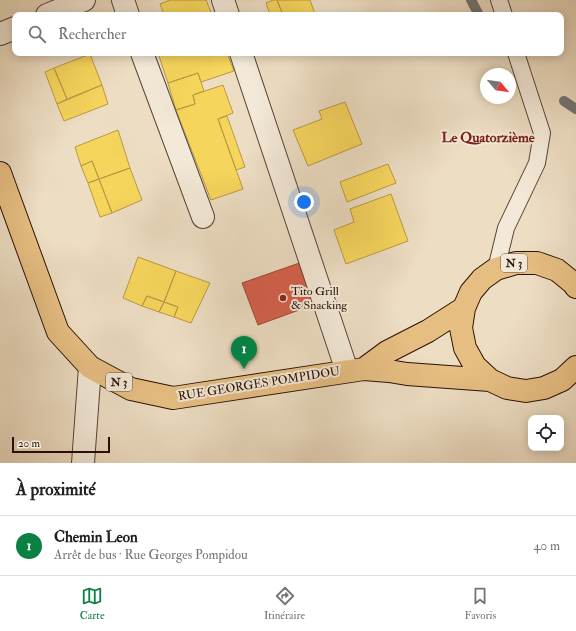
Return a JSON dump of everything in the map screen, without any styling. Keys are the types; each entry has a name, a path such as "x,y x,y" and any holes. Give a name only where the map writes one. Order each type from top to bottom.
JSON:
{"main road":[{"name":"RUE GEORGES POMPIDOU","path":"0,173 58,332 90,367 131,389 173,398 356,370 389,371 408,374 490,380"},
{"name":"N 3","path":"576,287 557,270 537,263 516,263 496,269 482,279 471,292 464,308 461,328 465,348 474,366 490,380 507,388 526,391 544,388 562,380 576,367"},
{"name":"RUE GEORGES POMPIDOU","path":"356,370 428,331 464,308"}],"street":[{"path":"54,12 84,0"},
{"path":"123,0 127,12"},
{"path":"223,0 227,12"},
{"path":"0,34 12,29"},
{"path":"143,56 203,217"},
{"path":"242,56 356,370"},
{"path":"83,463 90,367"}],"lane":[{"path":"499,0 503,12"},
{"path":"496,269 506,228 537,163 542,133 517,56"}],"building: Logements":[{"path":"170,0 206,0 211,12 163,12 160,4"},
{"path":"277,0 282,12 269,12 266,3"},
{"path":"277,0 310,0 314,12 282,12"},
{"path":"85,56 91,56 102,85 67,99 54,68"},
{"path":"159,56 228,56 234,71 201,82 198,73 168,83"},
{"path":"54,68 67,99 57,104 45,72"},
{"path":"198,73 204,91 193,95 195,104 176,110 168,83"},
{"path":"102,85 108,104 64,121 57,104"},
{"path":"223,85 233,113 218,119 243,189 211,200 176,110 195,104 193,95"},
{"path":"345,102 362,144 308,166 293,130 322,119 319,111"},
{"path":"227,116 245,167 236,170 218,119"},
{"path":"118,130 130,168 99,179 92,161 81,166 75,147"},
{"path":"92,161 99,179 88,183 81,166"},
{"path":"388,164 396,183 347,202 340,182"},
{"path":"130,168 142,200 112,213 99,179"},
{"path":"99,179 112,213 100,217 88,183"},
{"path":"391,194 408,241 346,264 334,230 354,222 350,209"},
{"path":"138,257 176,271 164,302 147,296 142,306 123,298"},
{"path":"176,271 210,283 191,323 174,317 178,307 164,302"},
{"path":"147,296 164,302 159,312 142,306"},
{"path":"164,302 178,307 174,317 159,312"}],"building: Commerces":[{"path":"305,261 321,302 258,325 242,283"}],"waterway":[{"path":"471,0 477,12"},
{"path":"564,101 576,109"}],"place":[{"name":"Tito Grill & Snacking","path":"283,298"},
{"name":"Chemin Leon","path":"244,369"}],"district":[{"name":"Le Quatorzième","path":"488,137"}]}
